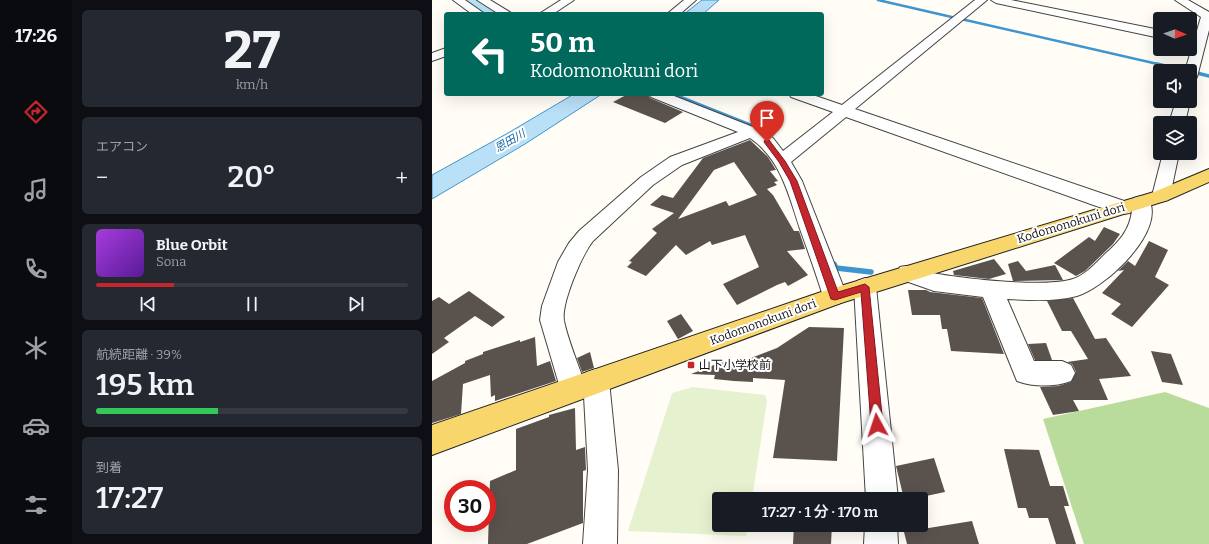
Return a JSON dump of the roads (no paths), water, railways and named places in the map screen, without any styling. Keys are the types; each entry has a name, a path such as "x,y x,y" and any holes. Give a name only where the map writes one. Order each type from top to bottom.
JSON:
{"main road":[{"name":"Kodomonokuni dori","path":"432,440 835,296 908,272 1142,202 1198,182 1209,174"}],"street":[{"path":"458,0 476,12"},
{"path":"482,0 503,12"},
{"path":"548,12 569,0"},
{"path":"676,12 691,0"},
{"path":"782,161 982,0"},
{"path":"996,0 1153,33"},
{"path":"1180,0 1207,16 1194,64"},
{"path":"432,57 444,53"},
{"path":"661,96 752,132 767,142 782,161 793,181 835,296"},
{"path":"802,96 1142,202"},
{"path":"600,544 603,470 584,385 552,320 554,306 569,262 576,248 586,236 647,181 676,161 752,132"},
{"path":"908,272 934,282 991,289 1045,291 1076,288 1093,279 1134,239 1142,216 1142,202 1167,160"},
{"path":"865,287 881,492"},
{"path":"991,289 1026,373 1062,373"},
{"path":"881,532 881,544"}],"water":[{"path":"702,0 719,0 705,12 687,12"},
{"name":"恩田川","path":"571,96 599,96 525,144 432,199 432,175"}],"waterway":[{"path":"470,0 489,12"},
{"path":"878,0 956,18"},
{"path":"961,19 1158,64"},
{"path":"1197,73 1209,76"},
{"path":"677,96 760,129 772,139"},
{"path":"834,264 836,268 871,272"}],"place":[{"name":"山下小学校前","path":"691,365"}]}
